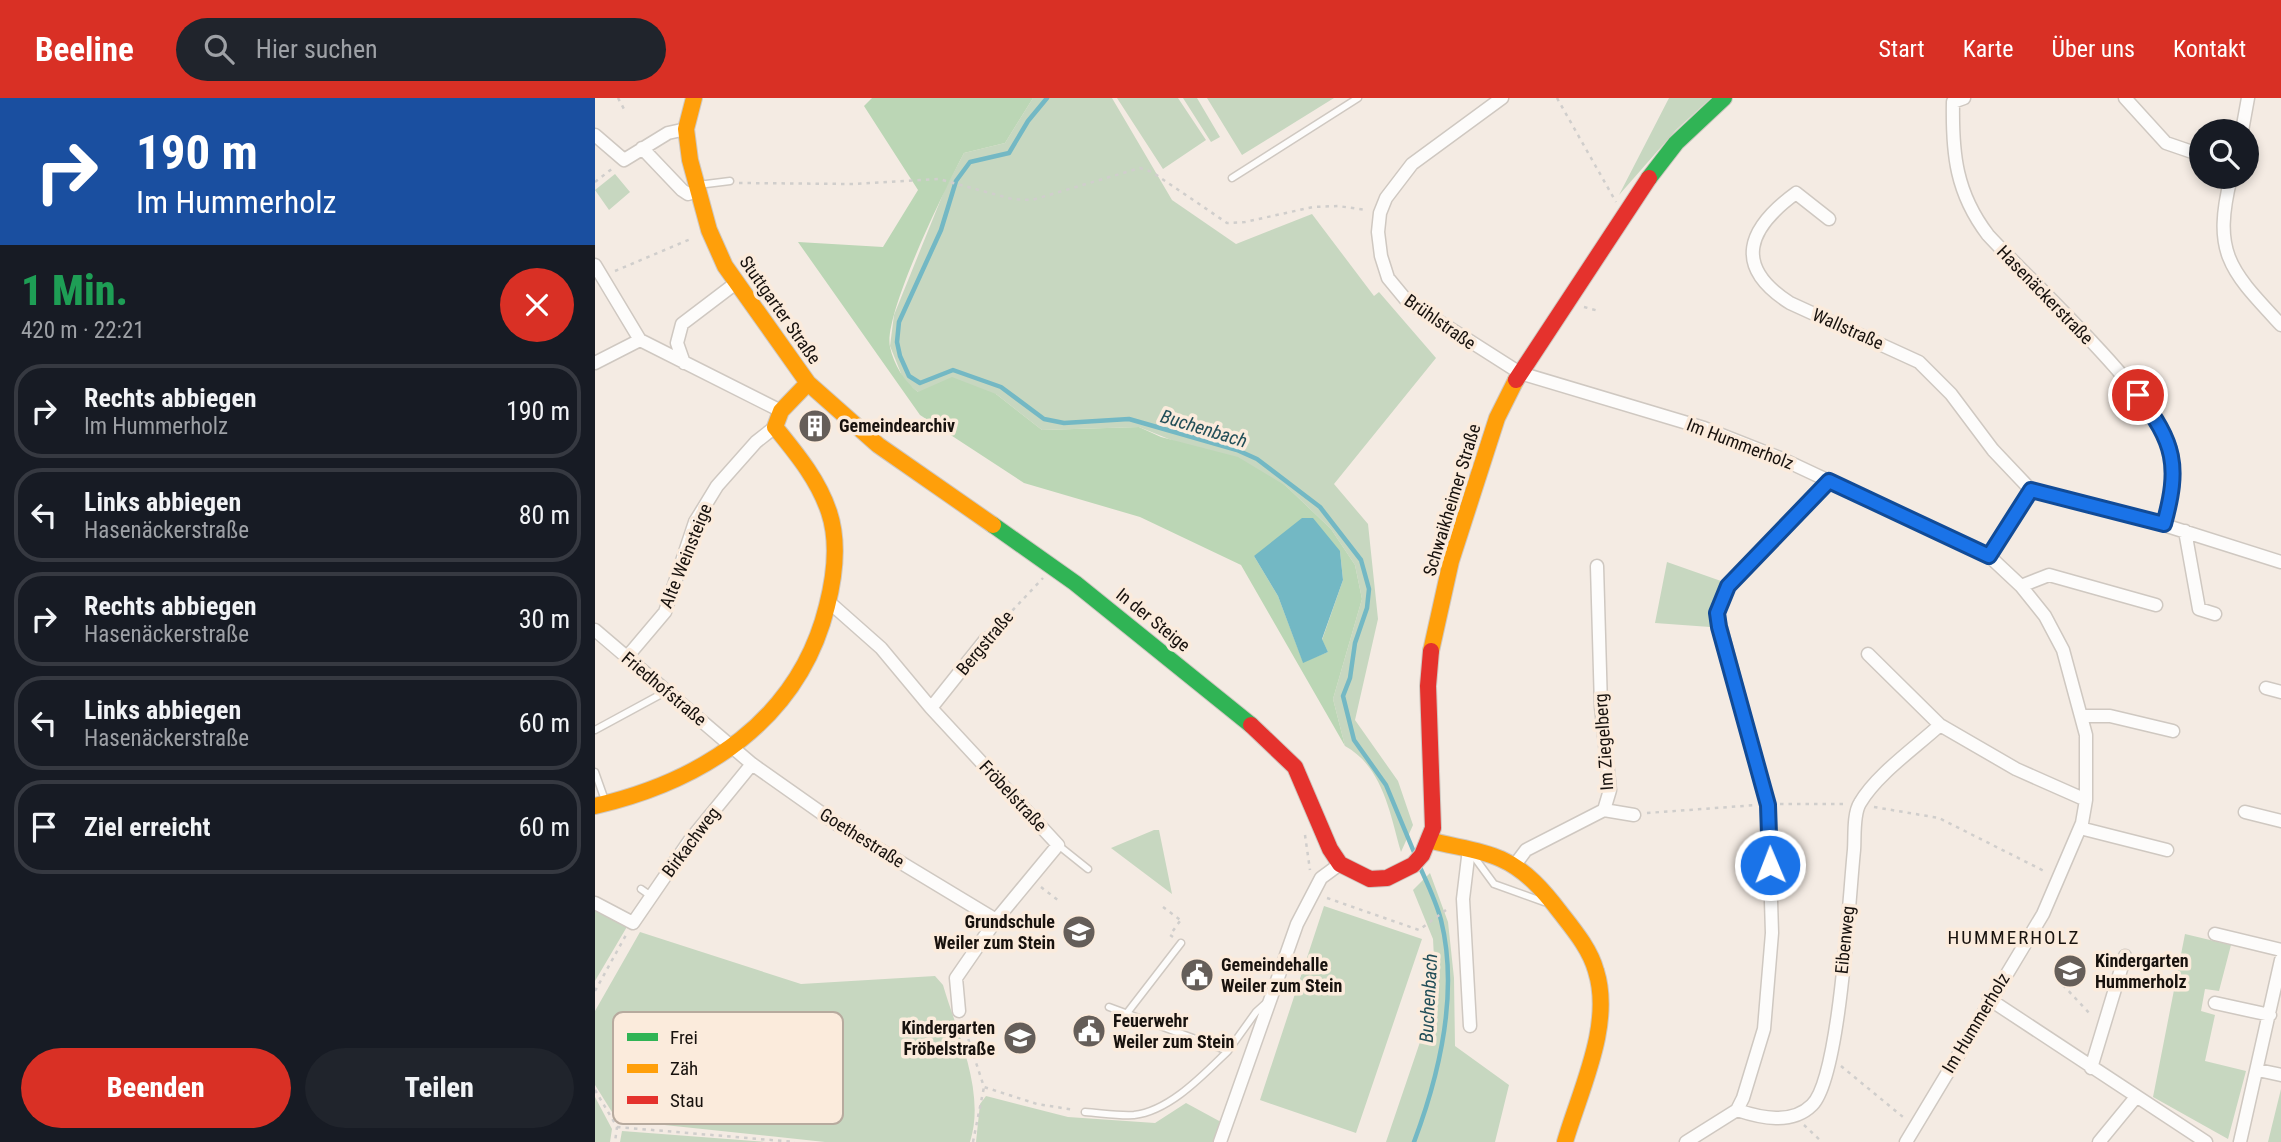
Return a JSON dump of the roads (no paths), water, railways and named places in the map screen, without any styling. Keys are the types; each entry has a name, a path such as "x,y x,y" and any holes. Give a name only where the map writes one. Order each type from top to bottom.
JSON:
{"main road":[{"name":"Stuttgarter Straße","path":"694,98 686,129 697,188 709,232 736,283 808,383"},
{"name":"Schwaikheimer Straße","path":"1430,837 1428,686 1431,647 1451,561 1475,478 1497,418 1520,373 1654,171 1676,143 1724,98"},
{"path":"601,805 683,776 707,765 733,748 773,712 802,671 820,634 829,602 834,534 829,510 808,468 775,427 781,411 808,383"},
{"name":"In der Steige","path":"808,383 878,445 1075,583 1265,736 1295,767 1329,849 1340,864"},
{"path":"1340,864 1370,879 1387,878 1413,865 1430,837 1457,850 1469,849 1514,866 1536,884 1558,909 1591,956 1599,980 1601,999 1593,1043 1565,1142"}],"street":[{"name":"Brühlstraße","path":"1502,98 1412,164 1397,181 1380,213 1378,232 1381,256 1396,289 1443,327 1520,373"},
{"name":"Hasenäckerstraße","path":"1964,98 1953,102 1954,167 1973,216 2094,346 2162,426 2171,450 2173,474 2164,524"},
{"path":"2125,98 2166,143 2189,151"},
{"path":"2244,119 2248,98"},
{"path":"595,135 624,160 668,133 686,129"},
{"path":"642,148 682,190 688,194 697,188"},
{"path":"2228,189 2222,213 2227,257 2238,276 2281,325"},
{"name":"Wallstraße","path":"1829,219 1795,193 1773,209 1752,241 1754,260 1761,276 1774,293 1790,303 1919,362 1951,394 1993,450 2031,490"},
{"path":"595,265 640,340 781,411"},
{"path":"684,363 677,343 681,324 736,283"},
{"path":"595,363 640,340"},
{"name":"Im Hummerholz","path":"1520,373 1704,428 1829,481 1989,556 2021,586 2045,616 2063,650 2083,716 2086,800 2080,828 2043,914 1989,999 1906,1142"},
{"name":"Alte Weinsteige","path":"627,657 665,612 695,522 706,502 734,465 775,427"},
{"path":"1686,1142 1737,1110 1764,1029 1772,933 1768,805 1717,613 1728,586 1829,481"},
{"path":"1989,556 2031,490 2164,524 2281,562"},
{"path":"2185,531 2199,609 2214,614"},
{"name":"Im Ziegelberg","path":"1514,866 1526,850 1604,810 1610,790 1601,707 1597,566"},
{"path":"2021,586 2049,575 2156,605"},
{"name":"Fröbelstraße","path":"829,602 881,648 931,708 1058,845 996,920 956,978 959,1011"},
{"name":"Friedhofstraße","path":"595,630 733,748"},
{"name":"Bergstraße","path":"931,708 986,639"},
{"path":"1868,654 1940,726 2016,769 2086,800"},
{"path":"2266,688 2281,692"},
{"path":"2083,716 2110,716 2173,731"},
{"name":"Eibenweg","path":"1737,1110 1773,1118 1794,1116 1815,1103 1830,1057 1859,804 1890,770 1940,726"},
{"name":"Goethestraße","path":"733,748 837,824 996,920"},
{"name":"Birkachweg","path":"595,903 633,923 646,892 752,764"},
{"path":"1604,810 1634,815"},
{"path":"2245,812 2281,821"},
{"path":"2080,828 2167,850"},
{"path":"1469,849 1462,899 1470,1026"},
{"path":"1220,1142 1297,924 1321,878 1340,864"},
{"path":"2215,934 2281,950"},
{"path":"2091,1068 2125,956"},
{"path":"2240,1142 2281,960"},
{"path":"1989,999 2206,1142"},
{"path":"2214,1003 2270,1016"},
{"path":"2258,1070 2281,1074"},
{"path":"2099,1142 2136,1097"}],"lane":[{"path":"1232,178 1358,98"},
{"path":"697,188 730,181"},
{"path":"595,730 667,691"},
{"path":"595,772 601,805"},
{"path":"1058,845 1089,869"},
{"path":"1469,849 1494,884 1558,909"},
{"path":"1127,1013 1181,943"},
{"path":"1085,1112 1135,1115 1152,1110 1185,1089 1228,1051 1256,1012 1268,1001"},
{"path":"1109,1007 1228,1051"}],"water":[{"path":"1302,518 1313,518 1340,551 1343,580 1322,639 1328,652 1303,663 1278,596 1254,556"}],"waterway":[{"name":"Buchenbach","path":"1047,98 1028,121 1009,153 970,162 956,181 941,230 899,322 897,342 909,376 920,383 953,370 1001,387 1044,419 1064,423 1129,419 1237,450 1257,459 1320,507 1361,560 1369,589 1367,608 1355,643 1350,678 1343,696 1354,740 1386,785 1416,857"},
{"name":"Buchenbach","path":"1414,1142 1439,1061 1448,976 1441,920 1419,865"}],"place":[{"name":"Gemeindearchiv","path":"815,426"},
{"name":"Grundschule Weiler zum Stein","path":"1079,932"},
{"name":"Kindergarten Hummerholz","path":"2070,971"},
{"name":"Gemeindehalle Weiler zum Stein","path":"1197,975"},
{"name":"Feuerwehr Weiler zum Stein","path":"1089,1031"},
{"name":"Kindergarten Fröbelstraße","path":"1020,1038"}],"district":[{"name":"HUMMERHOLZ","path":"2014,937"}]}
